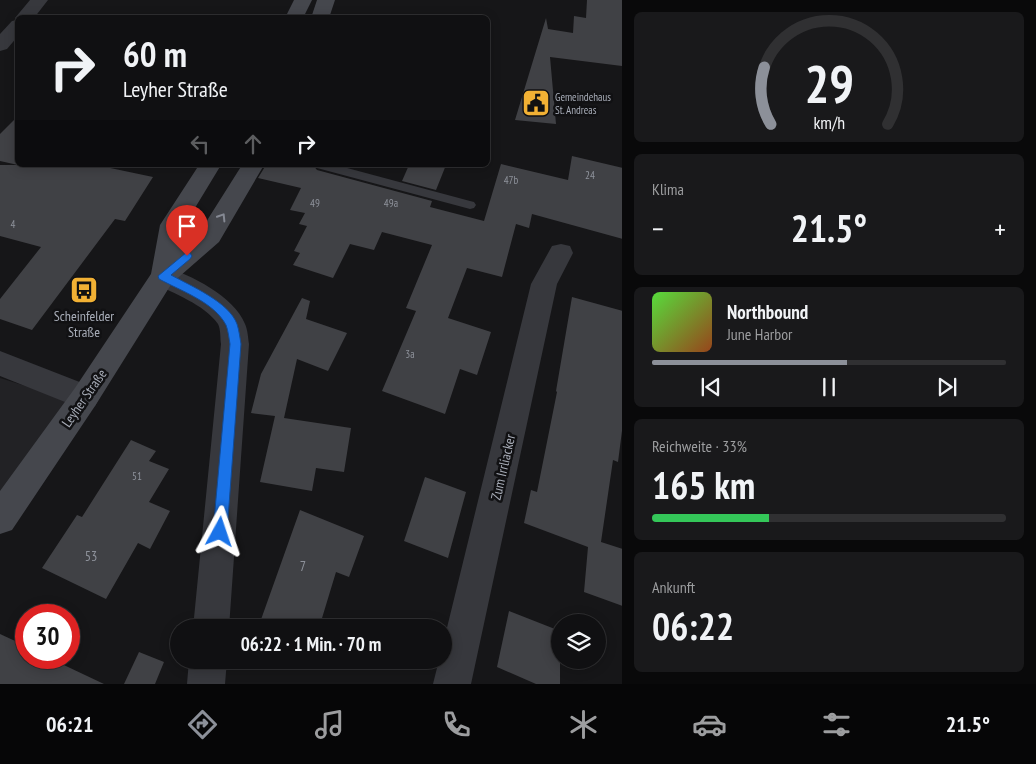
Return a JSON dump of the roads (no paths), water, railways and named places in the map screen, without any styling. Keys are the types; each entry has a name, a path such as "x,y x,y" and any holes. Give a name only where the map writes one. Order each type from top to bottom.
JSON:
{"main road":[{"path":"296,15 303,0"},
{"path":"321,15 326,0"},
{"name":"Leyher Straße","path":"163,276 172,225 209,167"},
{"name":"Leyher Straße","path":"0,518 85,397 163,276 210,236 252,167"}],"street":[{"path":"27,15 40,0"},
{"path":"0,45 15,28"},
{"name":"Zum Irrliacker","path":"452,684 544,284 561,252"},
{"path":"163,276 207,300 221,310 232,324 235,344 212,619"},
{"path":"0,363 85,397"},
{"path":"206,684 207,669"}],"lane":[{"path":"328,167 470,205"}],"place":[{"name":"Gemeindehaus St. Andreas","path":"536,103"},
{"name":"Scheinfelder Straße","path":"84,290"}]}
